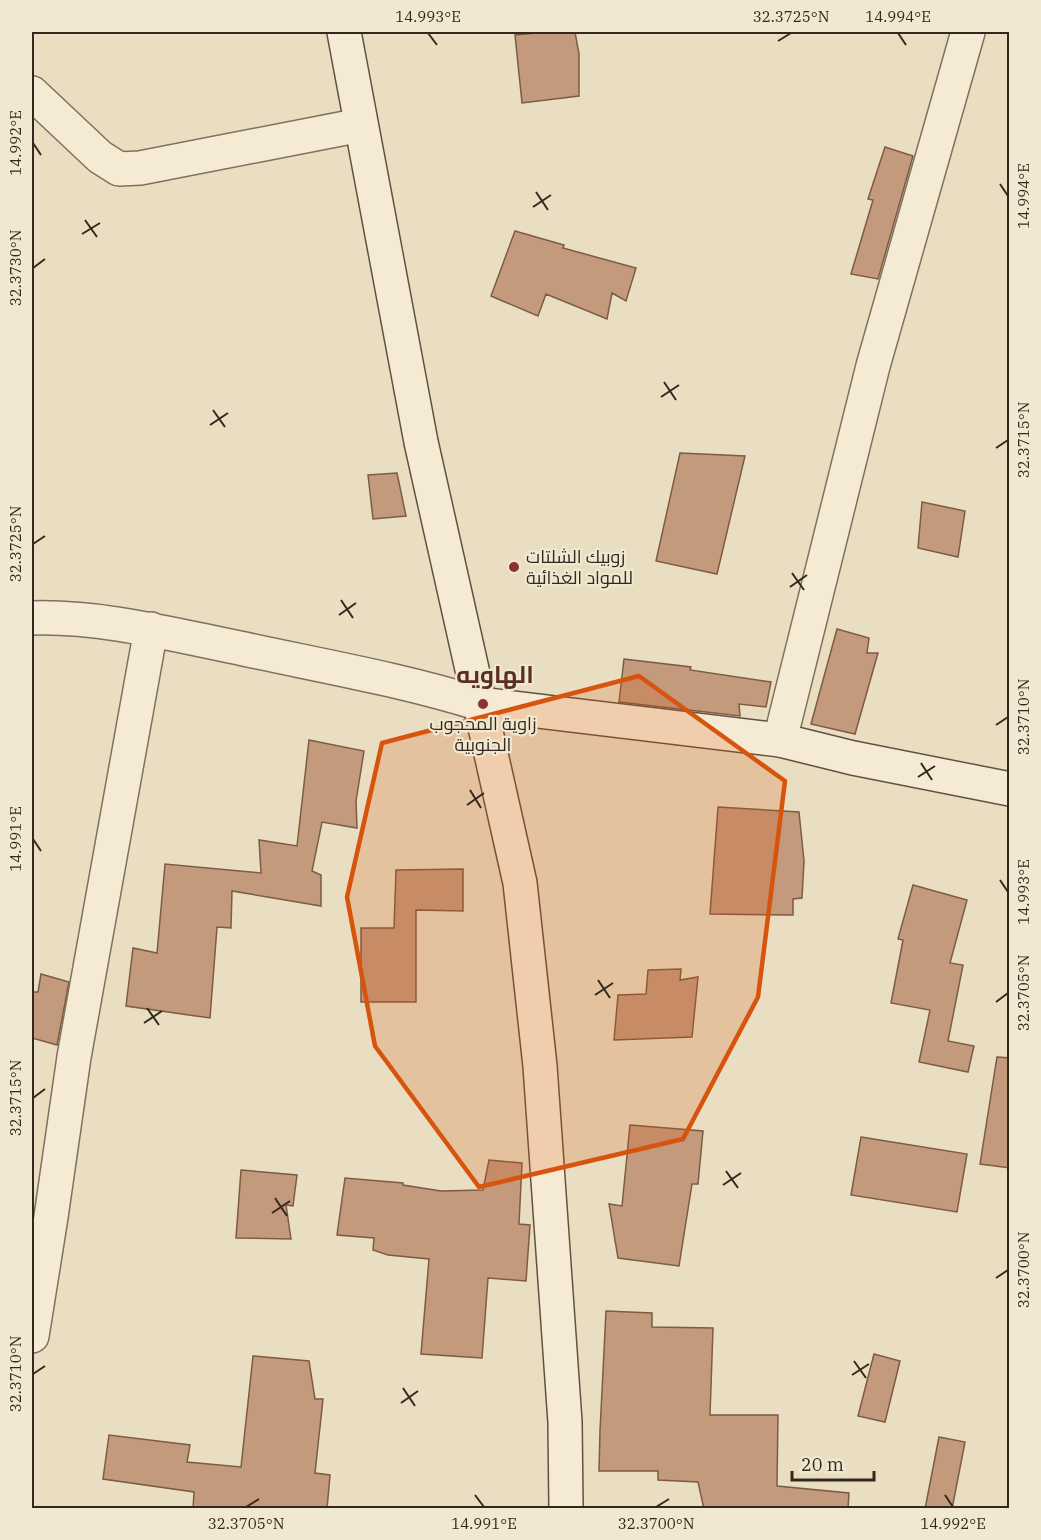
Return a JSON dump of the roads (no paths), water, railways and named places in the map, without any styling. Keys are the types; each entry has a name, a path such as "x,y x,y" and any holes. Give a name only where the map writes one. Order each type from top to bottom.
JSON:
{"street":[{"path":"344,32 421,442 520,883 536,1031 566,1422 566,1509"},
{"path":"780,740 873,366 968,32"},
{"path":"32,93 100,157 119,169 140,168 361,125"},
{"path":"32,618 75,618 151,629 431,689 480,704 780,740 853,758 1010,789"},
{"path":"32,1336 74,1057 151,629"}],"place":[{"name":"زوبيك الشلتات للمواد الغذائية","path":"514,567"},
{"name":"زاوية المحجوب الجنوبية","path":"483,704"}],"district":[{"name":"الهاويه","path":"495,675"}]}
